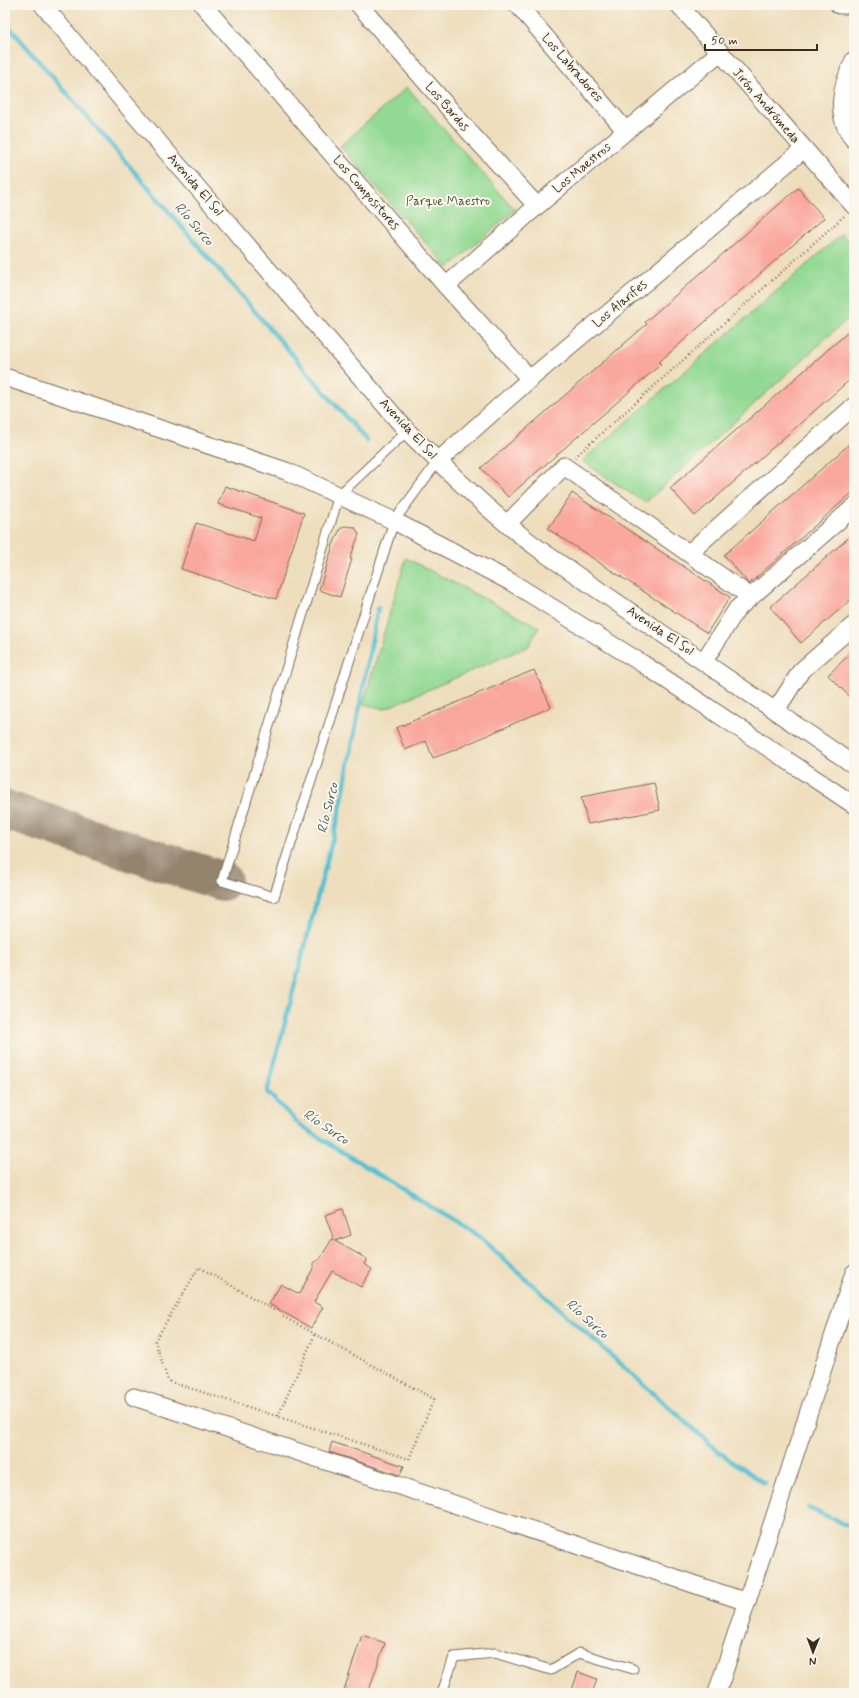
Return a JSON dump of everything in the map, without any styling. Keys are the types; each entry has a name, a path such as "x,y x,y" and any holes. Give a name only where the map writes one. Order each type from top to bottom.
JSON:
{"street":[{"name":"Avenida El Sol","path":"43,5 123,102 408,431 438,460 507,524 543,552 776,710 854,765"},
{"name":"Los Compositores","path":"203,5 446,286 530,379"},
{"name":"Los Bardos","path":"359,5 473,136 537,206"},
{"name":"Los Labradores","path":"518,5 626,131"},
{"name":"Jirón Andrómeda","path":"679,5 804,149 851,209"},
{"path":"839,5 846,5"},
{"name":"Los Maestros","path":"446,286 537,206 720,52"},
{"path":"854,60 843,85 841,109 847,131 854,140"},
{"name":"Los Alarifes","path":"438,460 530,379 804,149"},
{"path":"5,377 286,471 394,521 511,582 643,664 854,804"},
{"path":"689,553 854,406"},
{"path":"507,524 564,466 751,597"},
{"path":"704,661 737,609 854,508"},
{"path":"776,710 801,671 854,625"},
{"path":"717,1693 854,1273"},
{"path":"134,1397 747,1602"}],"lane":[{"path":"408,431 338,495 222,881 274,897 394,521 438,460"},
{"path":"442,1693 454,1657 495,1653 551,1670 579,1653 633,1669"}],"path":[{"path":"564,466 851,209"},
{"path":"274,1310 199,1267 155,1341 168,1381 410,1459 434,1400 282,1316"},
{"path":"278,1416 315,1334"}],"green space":[{"name":"Parque Maestro","path":"407,87 515,210 448,268 340,146"},
{"path":"842,234 854,246 854,313 645,503 582,461"},
{"path":"406,558 539,627 529,646 384,709 363,704"}],"building":[{"path":"798,188 824,218 659,362 661,364 508,497 481,468 647,324 645,322"},
{"path":"854,327 854,376 695,516 670,488"},
{"path":"854,440 854,491 749,584 724,555"},
{"path":"225,486 304,513 276,599 181,569 196,523 254,541 261,518 218,504"},
{"path":"572,493 730,597 707,633 548,529"},
{"path":"344,526 355,527 359,534 350,559 352,559 340,597 319,590 333,545 340,529"},
{"path":"854,533 854,597 801,643 770,607"},
{"path":"854,650 854,701 828,675"},
{"path":"534,670 551,707 433,758 426,741 405,750 396,728"},
{"path":"654,783 660,810 588,824 581,797"},
{"path":"343,1209 351,1235 335,1241 367,1259 364,1264 372,1269 361,1287 332,1271 314,1302 323,1307 311,1328 269,1304 281,1284 299,1294 314,1267 314,1262 320,1259 332,1239 334,1240 325,1215"},
{"path":"332,1442 404,1466 400,1475 329,1452"},
{"path":"362,1635 385,1643 368,1693 343,1693"},
{"path":"578,1672 597,1679 592,1693 571,1693"}],"waterway":[{"name":"Río Surco","path":"5,22 366,440"},
{"name":"Río Surco","path":"378,608 340,810 267,1092 301,1126 478,1236 719,1452 764,1483"},
{"name":"Río Surco","path":"808,1508 854,1528"}],"taxiway":[{"path":"5,810 222,881"}]}
